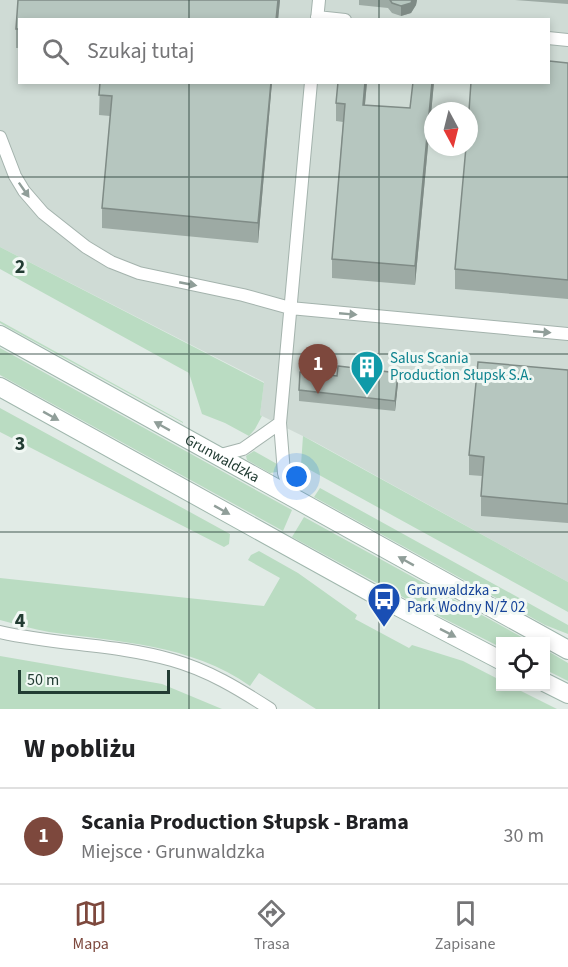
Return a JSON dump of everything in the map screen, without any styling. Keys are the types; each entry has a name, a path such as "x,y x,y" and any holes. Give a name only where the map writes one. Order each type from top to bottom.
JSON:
{"street":[{"name":"Grunwaldzka","path":"0,336 568,650"},
{"path":"0,387 370,592 496,657"},
{"path":"550,685 568,694"}],"lane":[{"path":"317,18 319,0"},
{"path":"550,38 568,40"},
{"path":"292,498 284,474 280,423 311,84"},
{"path":"0,137 15,176 24,191 57,225 111,262 139,273 243,295 290,309 568,334"},
{"path":"216,456 243,449 280,423"},
{"path":"0,632 170,660 212,675 270,709"}],"shaded area":[{"path":"0,0 568,0 568,582 315,442 260,415 264,382 0,247"}],"green space":[{"path":"0,247 264,383 260,415 262,416 255,429 249,436 202,414 189,373 0,269"},
{"path":"0,321 183,422 183,423 0,323"},
{"path":"0,348 292,510 283,531 0,375"},
{"path":"0,408 230,534 229,544 224,547 0,432"},
{"path":"303,436 568,582 568,612 301,465"},
{"path":"254,451 277,464 277,472 270,473 247,460 246,456"},
{"path":"320,488 568,625 568,634 545,625 314,497"},
{"path":"304,517 522,637 496,637 496,645 292,537"},
{"path":"259,551 298,573 357,615 355,619 409,648 412,645 463,661 496,678 496,691 521,691 557,709 316,709 259,673 250,686 227,672 179,653 127,642 49,632 0,620 0,578 264,606 280,578 248,560 251,555"},
{"path":"550,652 568,663 568,681 550,672"},
{"path":"0,656 162,684 222,709 0,709"}],"building":[{"path":"18,0 278,0 276,18 18,18 18,29 16,29"},
{"path":"390,0 412,0 411,3 401,6"},
{"path":"550,61 568,63 568,280 455,269 465,156 478,156 478,102 470,102 471,84 550,84"},
{"path":"100,84 271,84 258,223 102,208 112,96 99,95"},
{"path":"338,84 365,84 363,105 410,108 413,84 432,84 430,102 424,102 425,156 415,266 332,259 345,104 336,103"},
{"path":"478,362 568,370 568,504 481,496 484,457 469,455"},
{"path":"338,366 398,373 395,401 299,390 300,372 337,376"}],"place":[{"name":"Scania Production Słupsk - Brama","path":"318,394"},
{"name":"Salus Scania Production Słupsk S.A.","path":"367,396"},
{"name":"Grunwaldzka - Park Wodny N/Ż 02","path":"384,628"}]}
